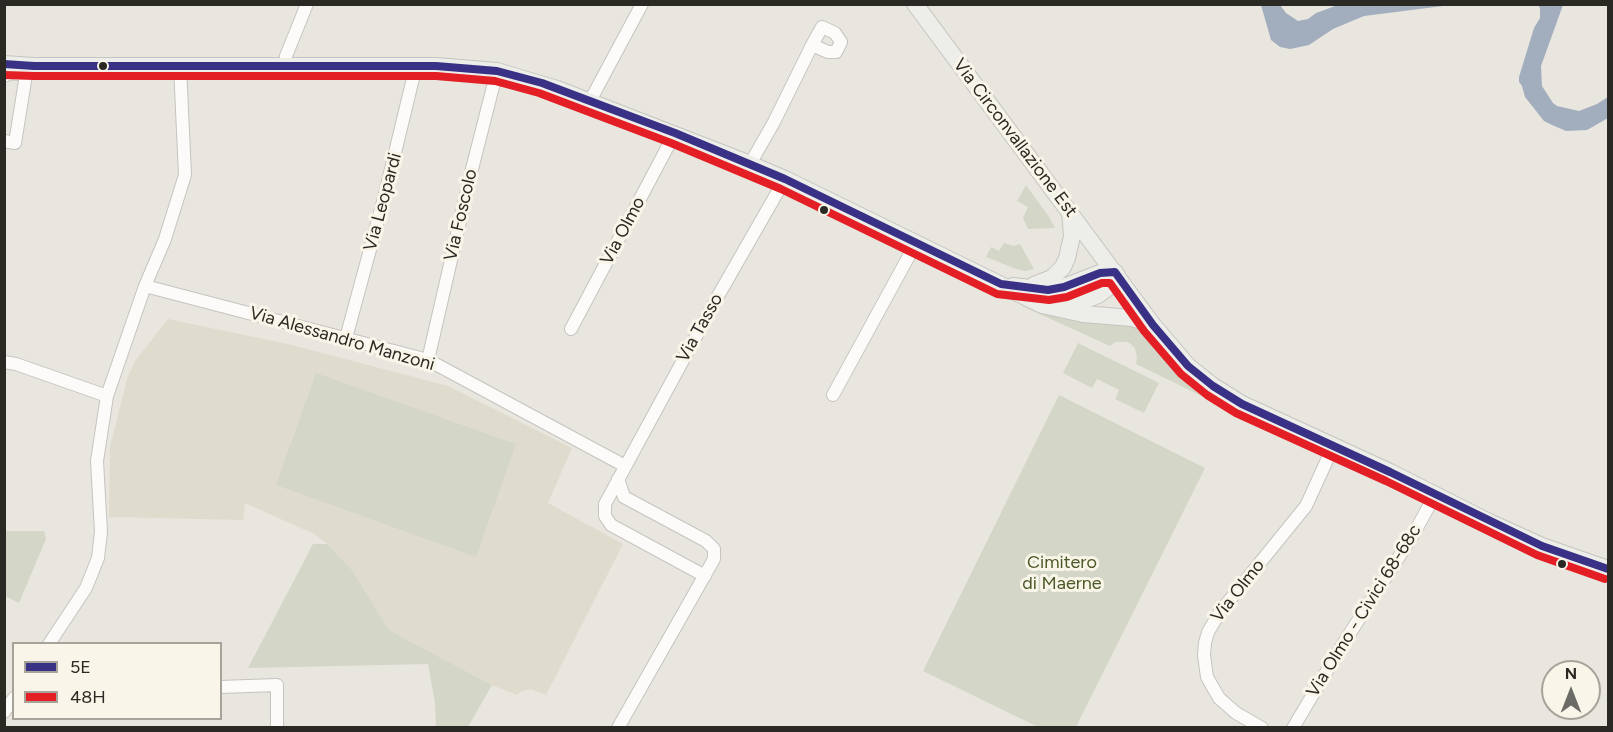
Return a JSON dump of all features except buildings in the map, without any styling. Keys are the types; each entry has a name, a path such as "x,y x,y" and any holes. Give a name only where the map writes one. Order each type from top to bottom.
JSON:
{"street":[{"path":"285,65 286,56 308,4"},
{"path":"590,101 642,4"},
{"name":"Via Circonvallazione Est","path":"915,4 1116,273"},
{"path":"750,164 774,122 812,45"},
{"path":"4,64 34,66 453,66 497,71 542,83 675,133 785,179 1027,299 1055,309 1132,318 1153,324"},
{"path":"51,642 86,588 98,558 101,532 97,461 107,396 145,286 165,238 185,175 180,66"},
{"name":"Via Leopardi","path":"346,338 384,198 416,66"},
{"name":"Via Foscolo","path":"428,360 469,180 497,71"},
{"path":"4,76 26,75 15,143 4,141"},
{"name":"Via Olmo","path":"571,329 675,133"},
{"name":"Via Tasso","path":"705,576 611,525 605,516 606,504 718,296 785,179"},
{"path":"1023,288 1052,278 1063,267 1072,236 1070,211"},
{"path":"833,395 916,243"},
{"path":"1000,284 1048,290 1064,287 1101,273 1116,273"},
{"path":"1055,309 1083,302 1098,295 1109,287 1116,273"},
{"path":"1116,273 1153,324 1188,366 1213,386 1242,404 1542,546 1608,569"},
{"name":"Via Alessandro Manzoni","path":"145,286 428,360 626,466"},
{"path":"4,362 16,364 107,396"},
{"name":"Via Olmo","path":"1262,728 1227,706 1212,688 1205,666 1205,643 1208,632 1220,612 1306,506 1333,447"},
{"path":"618,479 624,497 706,541 714,549 714,559 705,576 618,728"},
{"name":"Via Olmo - Civici 68-68c","path":"1293,728 1342,644 1413,535 1435,495"},
{"path":"222,687 277,685 277,728"}],"shaded area":[{"path":"168,319 288,344 448,386 572,448 548,503 623,544 546,695 531,689 517,695 492,685 389,630 352,570 327,544 314,534 245,503 243,520 109,517 110,447 127,379 135,361"}],"green space":[{"path":"1026,185 1055,228 1028,229 1023,218 1028,207 1017,201"},
{"path":"1004,243 1013,246 1020,244 1034,269 1025,271 1016,269 986,257 991,247 999,251"},
{"path":"1020,305 1064,319 1135,326 1177,372 1218,404 1136,364 1135,348 1128,342 1115,342 1110,346"},
{"path":"1078,343 1159,383 1144,413 1115,399 1119,390 1097,379 1092,388 1063,373"},
{"path":"316,373 516,444 476,557 276,485"},
{"name":"Cimitero di Maerne","path":"1059,395 1205,468 1076,727 1038,727 923,671"},
{"path":"5,531 44,531 46,539 19,603 5,596"},
{"path":"313,544 327,544 352,570 389,630 492,685 468,727 436,727 435,703 428,664 248,668"}],"water":[{"path":"1261,5 1280,5 1286,13 1298,21 1308,19 1316,13 1338,5 1451,5 1364,16 1333,29 1309,45 1290,49 1280,47 1271,40"},
{"path":"1538,5 1563,5 1541,66 1542,86 1553,103 1579,111 1608,97 1608,118 1587,130 1566,131 1544,121 1525,97 1519,82 1534,28 1540,18"}],"transit line":[{"name":"5E","path":"4,64 34,66 436,66 497,71 542,83 675,133 785,179 1001,284 1048,290 1064,287 1100,273 1115,272 1153,325 1188,366 1213,386 1242,404 1390,472 1542,546 1608,569"},
{"name":"48H","path":"4,75 436,76 495,81 539,93 671,143 781,189 997,294 1049,300 1067,297 1102,283 1110,283 1144,331 1181,374 1207,395 1236,413 1386,481 1537,555 1605,579"}]}
